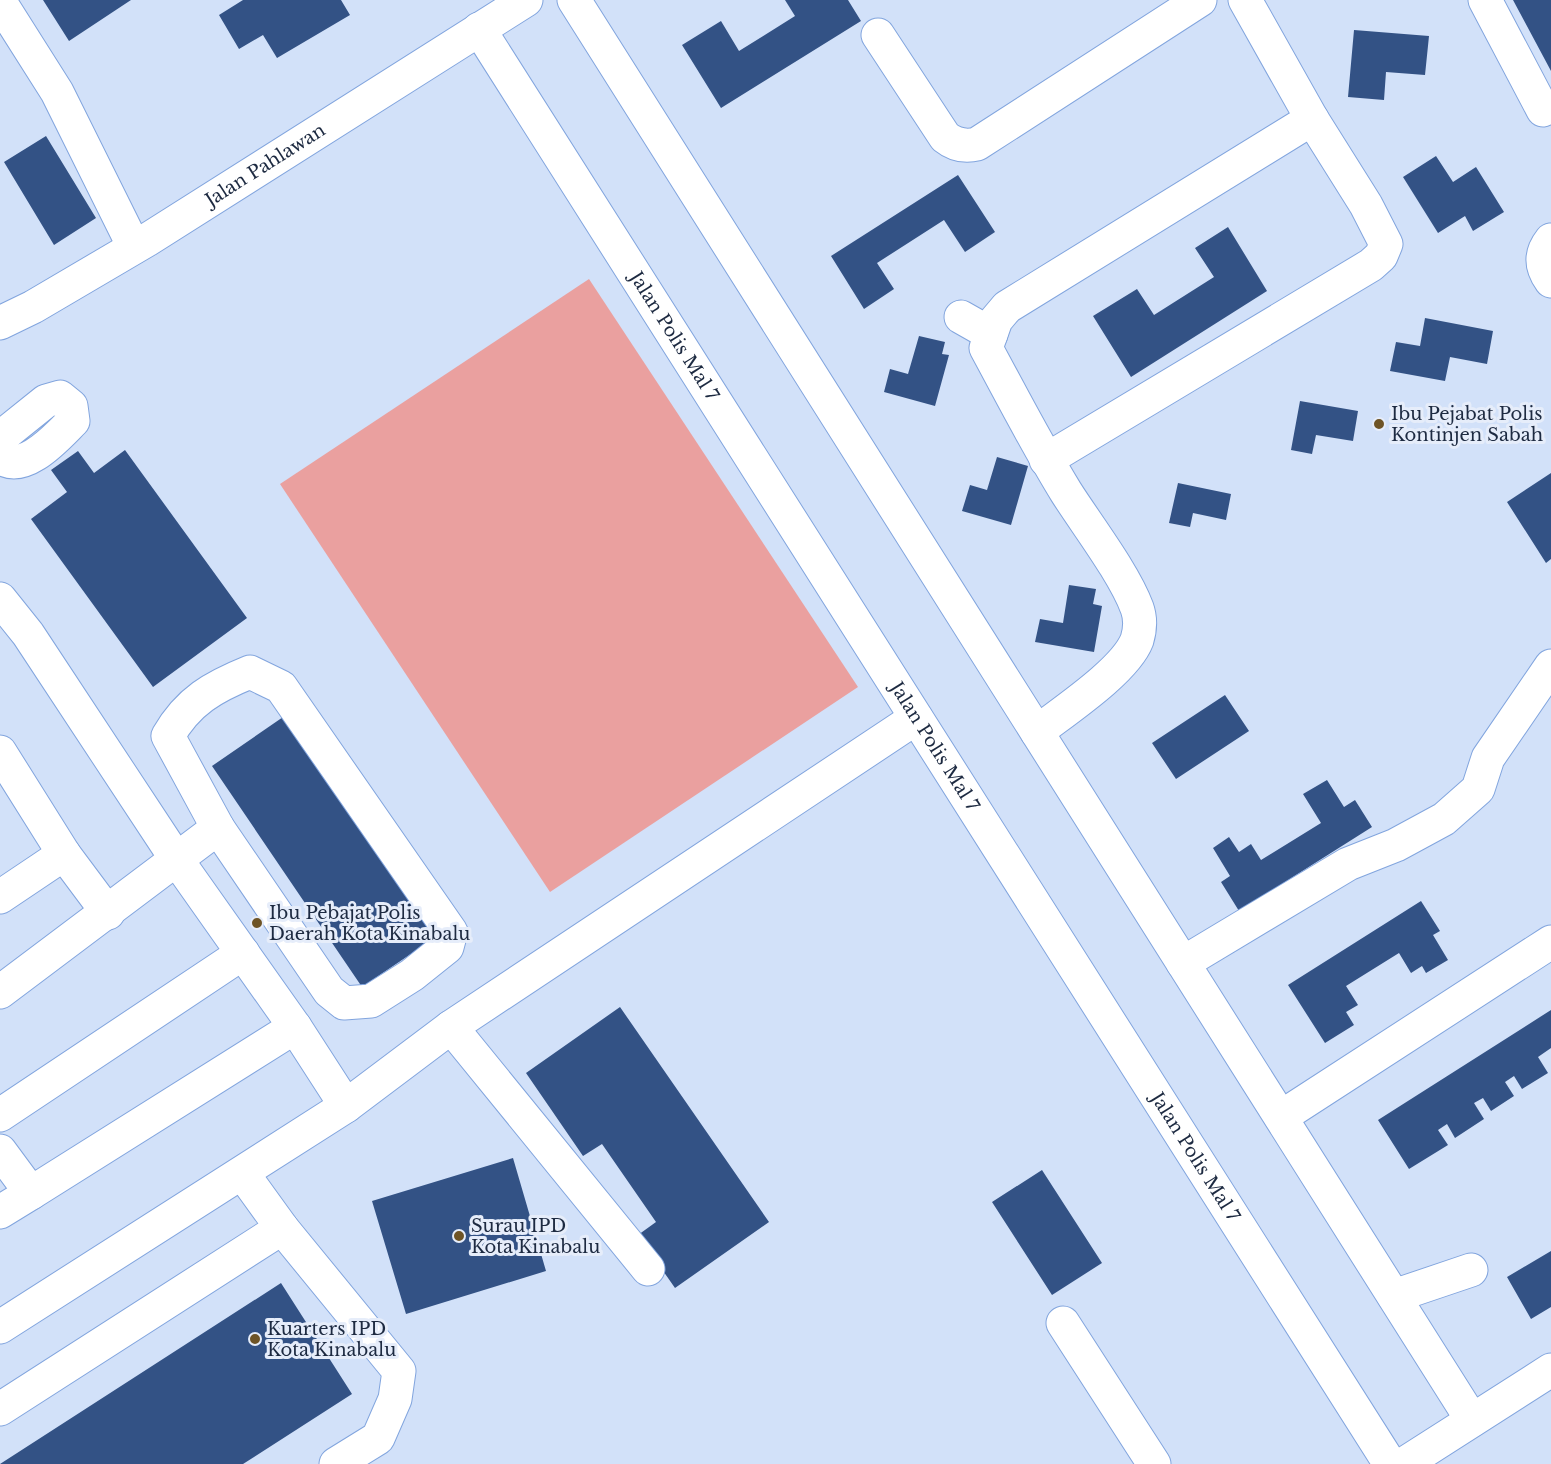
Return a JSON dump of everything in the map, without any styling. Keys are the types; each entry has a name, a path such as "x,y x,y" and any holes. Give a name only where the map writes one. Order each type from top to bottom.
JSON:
{"street":[{"name":"Jalan Pahlawan","path":"0,323 33,307 134,247 526,0"},
{"path":"574,0 1472,1420"},
{"path":"878,35 945,136 952,142 969,146 977,144 1200,0"},
{"path":"1046,460 1371,265 1381,256 1386,244 1366,206 1312,119 1245,0"},
{"path":"1485,0 1543,110"},
{"path":"0,2 57,92 134,247"},
{"name":"Jalan Polis Mal 7","path":"480,29 1390,1464"},
{"path":"1037,732 1094,688 1120,664 1136,642 1140,626 1138,609 1126,586 1046,460 986,348 996,320 1007,307 1312,119"},
{"path":"1551,240 1542,261 1543,270 1551,281"},
{"path":"961,317 991,334"},
{"path":"0,438 46,400 60,397 71,406 73,421 36,454 21,462 7,462 0,457"},
{"path":"0,600 28,634 177,860 295,1027 346,1106"},
{"path":"1183,963 1347,864 1396,845 1444,819 1478,789 1488,758 1551,666"},
{"path":"250,672 281,687 451,932 447,947 412,975 371,1000 344,1003 329,991 218,828 168,736 180,714 217,685 250,672"},
{"path":"0,1327 243,1174 346,1106 451,1027 916,718"},
{"path":"0,752 64,855 108,913"},
{"path":"0,992 218,828"},
{"path":"0,897 64,855"},
{"path":"1281,1117 1551,942"},
{"path":"0,1115 243,953"},
{"path":"0,1212 295,1027"},
{"path":"451,1027 648,1269"},
{"path":"0,1151 31,1193"},
{"path":"243,1174 282,1228 399,1371 395,1399 378,1438 336,1464"},
{"path":"0,1409 282,1228"},
{"path":"1394,1296 1471,1270"},
{"path":"1063,1323 1154,1464"},
{"path":"1404,1464 1551,1370"}],"shaded area":[{"path":"589,279 858,687 550,892 280,484"}],"building":[{"path":"43,0 131,0 69,41"},
{"path":"243,0 341,0 350,15 277,58 263,35 239,49 219,15"},
{"path":"785,0 848,0 861,21 721,108 682,45 721,21 739,51 795,16"},
{"path":"1513,0 1551,0 1551,71"},
{"path":"1354,30 1429,36 1425,75 1386,72 1384,100 1348,97"},
{"path":"46,136 96,218 54,245 4,162"},
{"path":"1436,156 1453,182 1476,167 1504,212 1473,231 1465,216 1438,233 1403,177"},
{"path":"958,175 995,232 965,252 944,220 877,263 894,289 864,309 831,256"},
{"path":"1228,227 1267,291 1131,377 1093,316 1137,289 1154,315 1214,277 1195,248"},
{"path":"1425,318 1493,331 1487,364 1450,357 1445,381 1390,371 1396,342 1420,346"},
{"path":"919,336 945,342 942,354 949,355 935,406 884,392 890,369 908,374"},
{"path":"1300,401 1358,411 1353,441 1316,435 1312,454 1291,450"},
{"path":"125,450 247,618 153,687 31,519 67,492 51,470 78,451 94,473"},
{"path":"997,457 1028,466 1011,525 962,511 970,485 987,490"},
{"path":"1551,473 1551,559 1546,563 1507,502"},
{"path":"1178,483 1231,494 1226,520 1193,513 1190,527 1169,523"},
{"path":"1069,585 1096,589 1093,604 1102,606 1094,652 1035,642 1040,619 1063,623"},
{"path":"1225,695 1249,731 1176,779 1152,743"},
{"path":"286,715 436,937 362,987 212,766"},
{"path":"1327,780 1344,807 1355,800 1372,827 1239,911 1221,882 1230,876 1213,848 1229,837 1239,852 1251,844 1261,860 1321,823 1303,794"},
{"path":"1421,901 1440,931 1433,935 1448,960 1426,973 1422,966 1411,973 1399,953 1346,986 1358,1005 1346,1012 1354,1025 1325,1043 1288,985"},
{"path":"620,1007 769,1222 675,1288 638,1235 656,1222 602,1144 583,1156 526,1073"},
{"path":"1551,1010 1551,1048 1538,1057 1548,1073 1522,1089 1514,1076 1505,1082 1514,1096 1491,1111 1483,1098 1474,1103 1484,1119 1455,1138 1447,1124 1438,1130 1448,1145 1409,1169 1378,1120"},
{"name":"Surau IPD Kota Kinabalu","path":"513,1158 546,1271 406,1314 372,1201"},
{"path":"1042,1170 1102,1263 1052,1295 992,1202"},
{"path":"1551,1251 1551,1307 1531,1319 1507,1277"},
{"name":"Kuarters IPD Kota Kinabalu","path":"281,1283 352,1394 243,1464 0,1464"}],"place":[{"name":"Ibu Pejabat Polis Kontinjen Sabah","path":"1379,424"},
{"name":"Ibu Pebajat Polis Daerah Kota Kinabalu","path":"257,923"},
{"name":"Surau IPD Kota Kinabalu","path":"459,1236"},
{"name":"Kuarters IPD Kota Kinabalu","path":"255,1339"}]}
